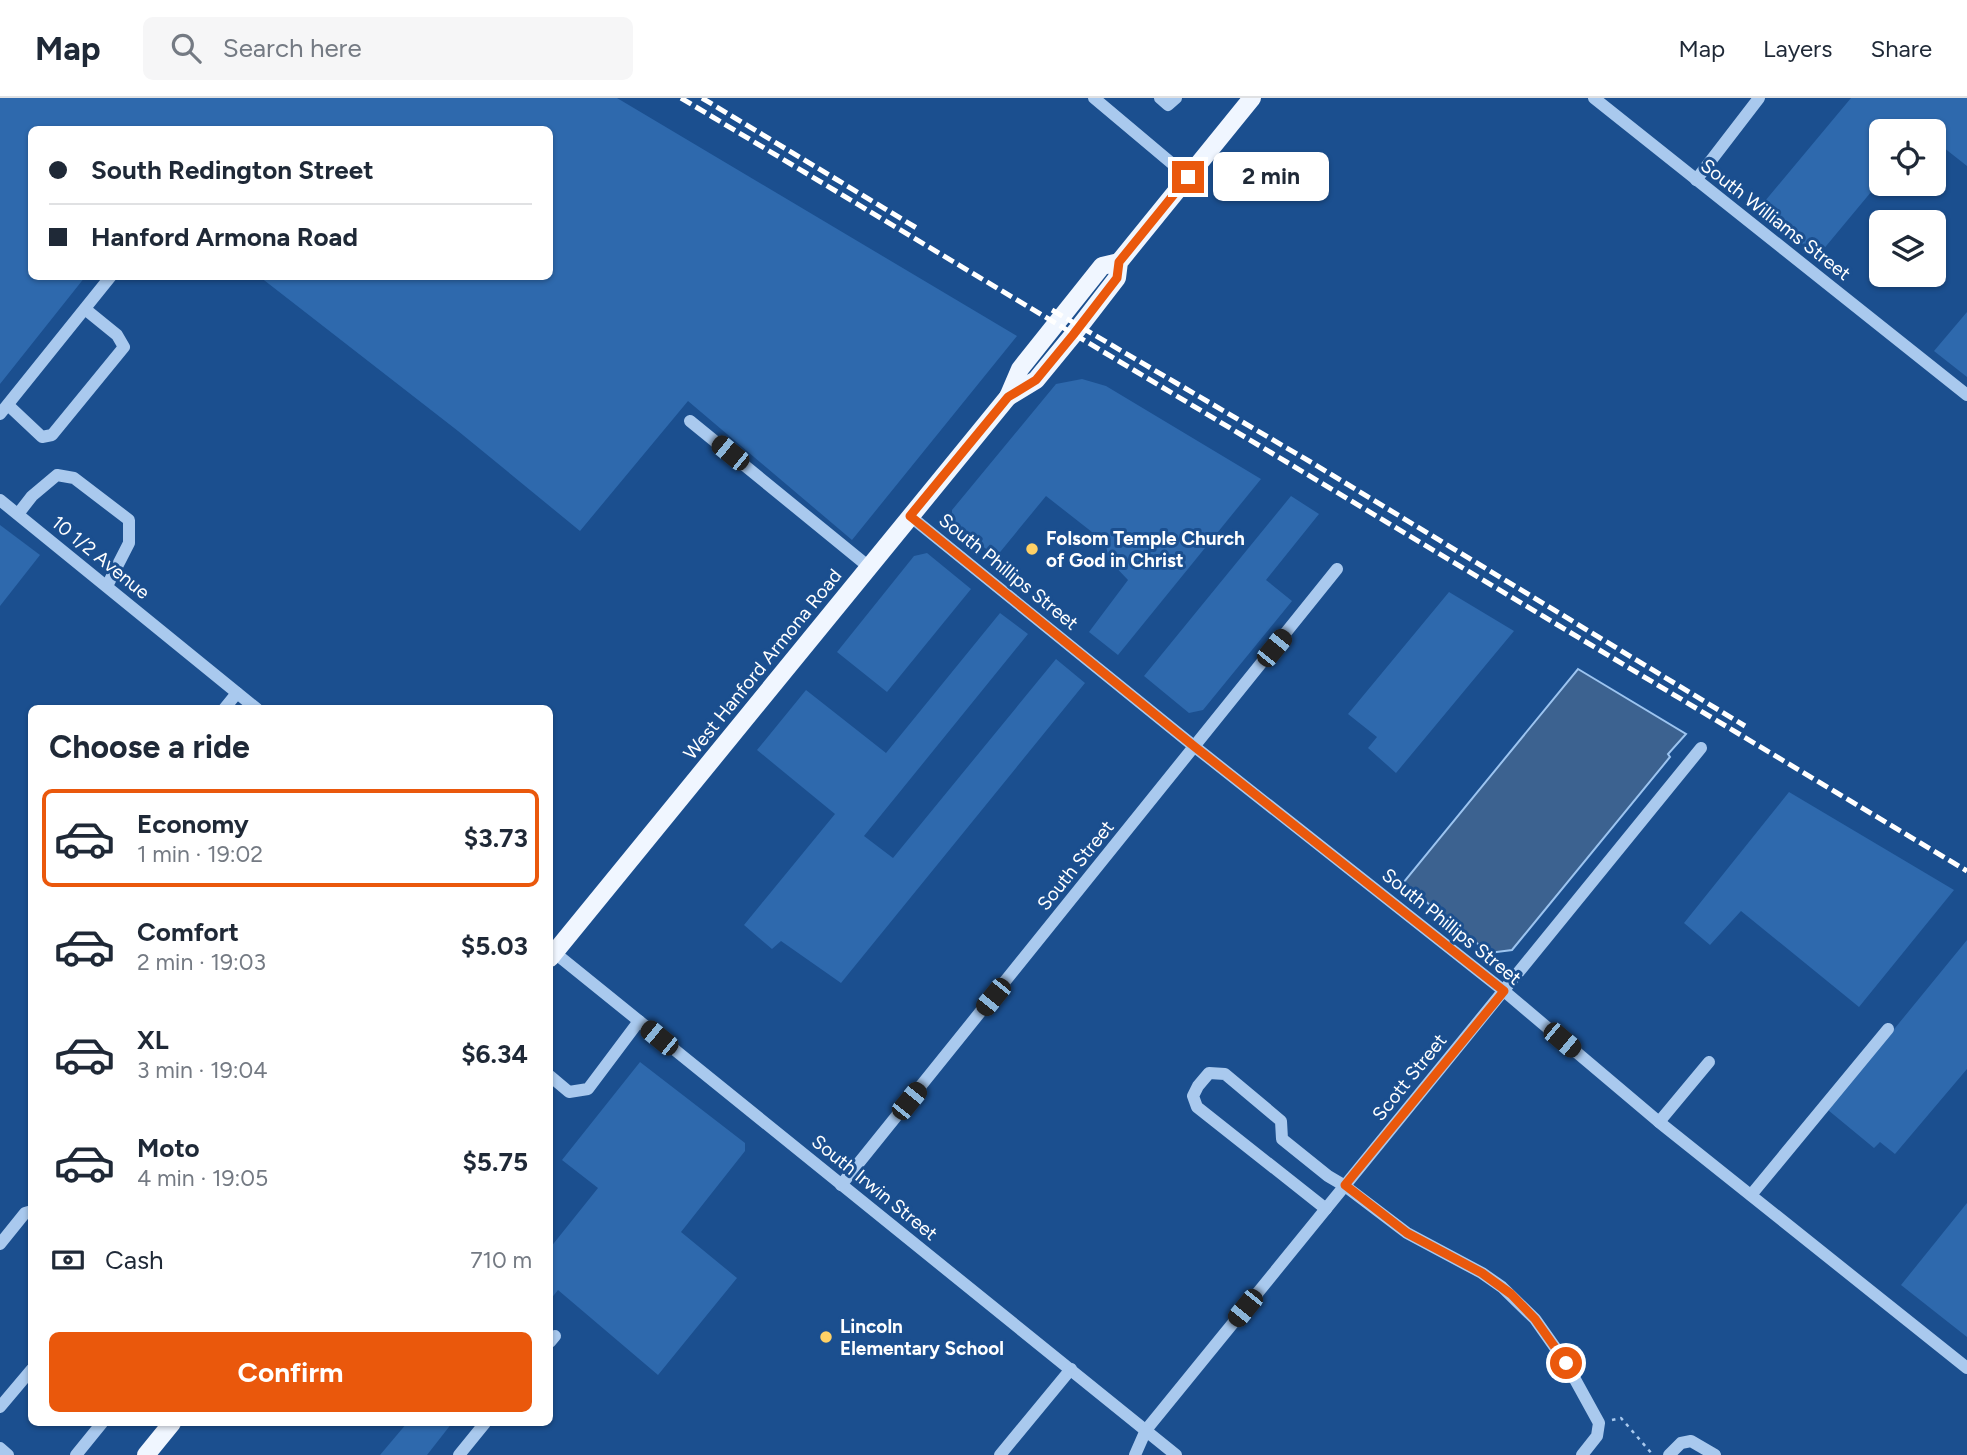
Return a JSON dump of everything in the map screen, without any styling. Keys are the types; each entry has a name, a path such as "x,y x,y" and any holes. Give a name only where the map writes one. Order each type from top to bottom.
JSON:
{"main road":[{"name":"West Hanford Armona Road","path":"553,951 1008,397 1036,380 1066,344 1117,278 1119,262 1252,98"},
{"path":"146,1455 167,1426"}],"street":[{"path":"1160,98 1168,105 1176,98"},
{"name":"South Williams Street","path":"1594,98 1967,395"},
{"path":"1696,180 1759,98"},
{"path":"1103,101 1188,177"},
{"path":"85,309 117,335 124,347 52,435 42,437 4,409 108,280"},
{"path":"690,421 869,567"},
{"path":"18,514 32,496 57,475 74,478 129,520 129,543 107,586"},
{"name":"10 1/2 Avenue","path":"0,500 237,693"},
{"name":"South Phillips Street","path":"910,516 1195,747 1504,991 1659,1122 1967,1368"},
{"name":"South Street","path":"841,1185 1337,569"},
{"path":"227,705 237,693 252,705"},
{"name":"Scott Street","path":"1135,1455 1146,1430 1701,748"},
{"name":"South Irwin Street","path":"553,955 1176,1455"},
{"path":"553,1079 569,1092 589,1089 639,1021"},
{"path":"1751,1195 1888,1028"},
{"path":"1659,1122 1709,1062"},
{"path":"1326,1209 1197,1107 1193,1096 1209,1073 1225,1074 1282,1121 1282,1139 1328,1176 1345,1185 1407,1233 1482,1273 1511,1294 1535,1319 1566,1363 1599,1423 1597,1436 1582,1455"},
{"path":"0,1244 28,1212"},
{"path":"1000,1455 1071,1369"},
{"path":"0,1407 28,1374"},
{"path":"76,1455 100,1426"},
{"path":"459,1455 483,1426"},
{"path":"1669,1455 1681,1443 1691,1441 1715,1455"},
{"path":"0,1448 8,1455"}],"path":[{"path":"1599,1423 1621,1418 1653,1455"}],"shaded area":[{"path":"0,98 617,98 1017,336 852,540 688,401 580,531 458,431 264,280 553,280 553,126 28,126 28,280 83,280 0,384"},
{"path":"1851,98 1967,98 1967,166 1946,149 1946,119 1869,119 1869,194 1817,257 1760,207"},
{"path":"1967,312 1967,377 1934,351"},
{"path":"1082,379 1106,386 1261,479 1118,655 1089,632 1128,580 1108,559 1106,543 1046,496 996,557 952,521 952,510 1056,384"},
{"path":"1291,496 1319,514 1266,580 1292,601 1203,710 1189,713 1144,676"},
{"path":"0,525 40,555 0,606"},
{"path":"927,553 971,589 887,692 837,652 914,556"},
{"path":"1449,592 1514,631 1396,773 1368,748 1377,737 1348,714"},
{"path":"1000,613 1028,634 864,836 893,858 1056,659 1085,683 841,983 781,941 772,949 744,925 835,814 757,750 806,690 886,753"},
{"path":"1578,669 1686,734 1512,950 1489,953 1403,883"},
{"path":"1789,792 1954,890 1859,1007 1741,911 1710,945 1684,923"},
{"path":"1967,940 1967,1069 1895,1154 1880,1142 1874,1148 1828,1110"},
{"path":"640,1062 745,1143 745,1151 681,1232 737,1278 658,1375 558,1290 553,1296 553,1244 598,1188 562,1160"},
{"path":"1967,1203 1967,1337 1901,1285"},
{"path":"404,1426 450,1426 427,1455 380,1455"}],"railway":[{"path":"681,98 1967,871"},
{"path":"702,98 920,230"},
{"path":"1052,310 1314,464 1745,726"}],"place":[{"name":"Folsom Temple Church of God in Christ","path":"1032,549"},
{"name":"Lincoln Elementary School","path":"826,1337"}],"route":[{"path":"1188,177 1119,262 1117,278 1073,335 1036,380 1008,397 910,516 1195,747 1504,991 1345,1185 1407,1233 1482,1273 1511,1294 1535,1319 1566,1363"}]}
